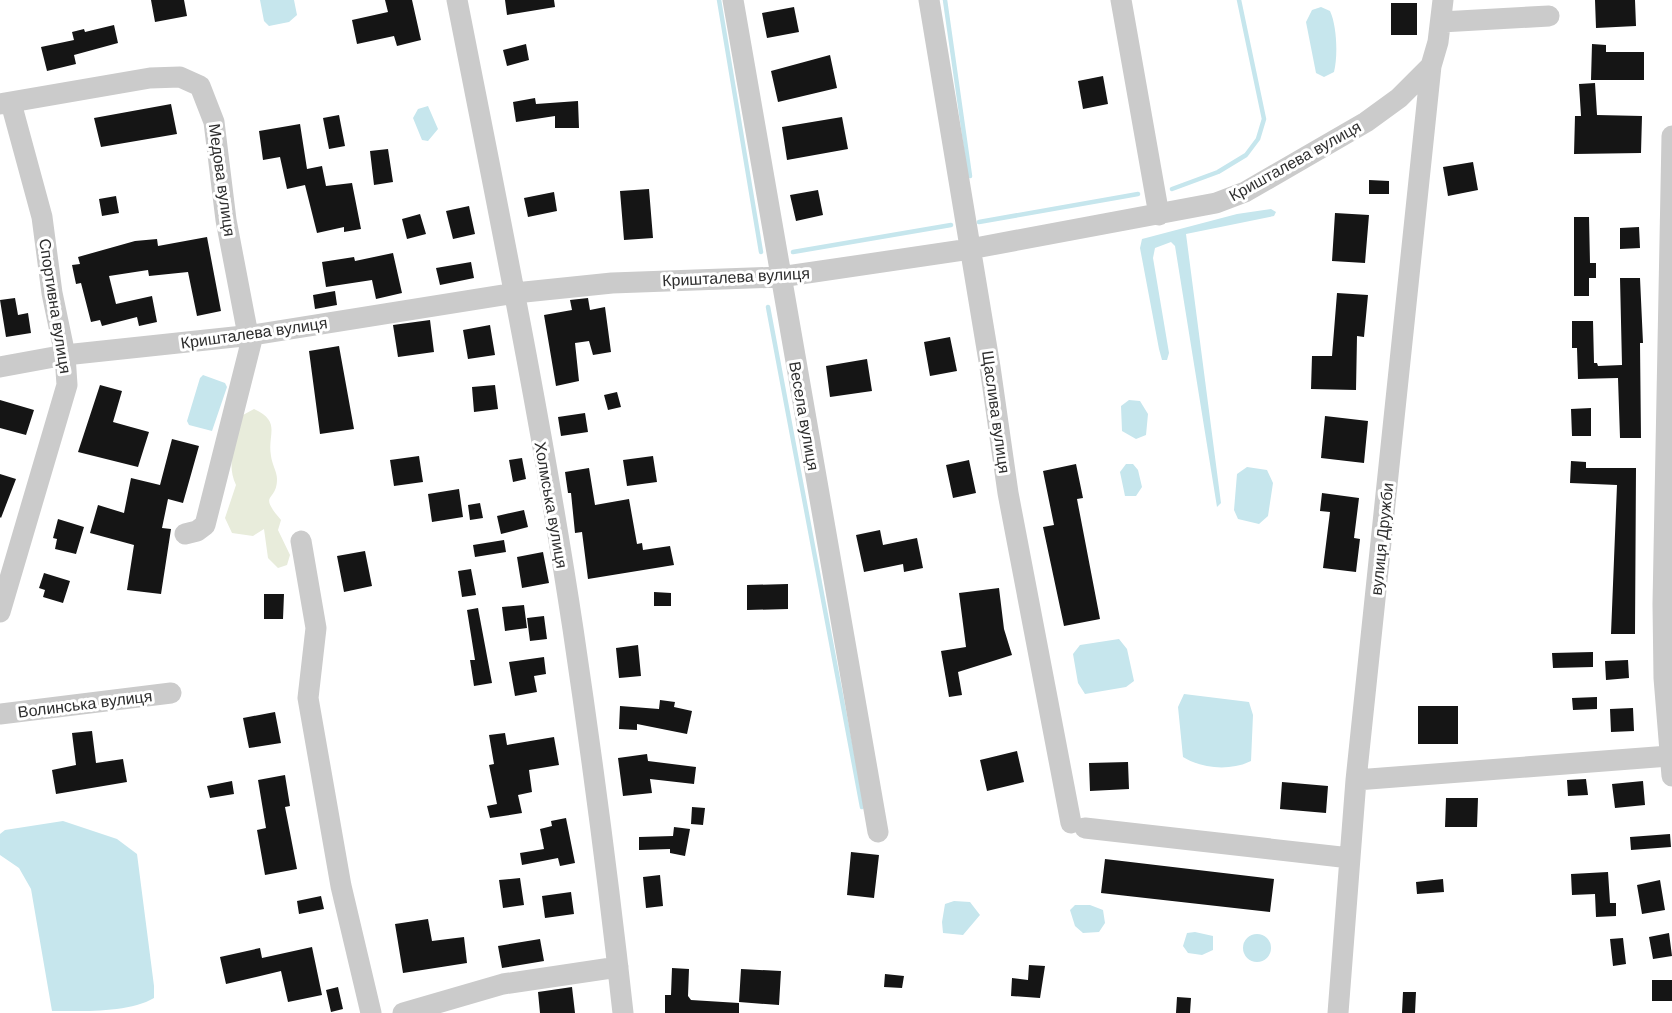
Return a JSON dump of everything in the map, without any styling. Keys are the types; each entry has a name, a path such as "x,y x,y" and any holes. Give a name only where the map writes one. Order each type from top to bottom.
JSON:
{"street":[{"name":"Холмська вулиця","path":"457,0 514,292 573,628 599,811 623,1013"},
{"name":"Весела вулиця","path":"733,0 878,832"},
{"name":"Щаслива вулиця","path":"929,0 1008,493 1078,825 1350,858"},
{"path":"1121,0 1160,215"},
{"name":"вулиця Дружби","path":"1338,1013 1356,780 1431,66 1438,42 1443,0"},
{"path":"1441,22 1549,16"},
{"name":"Кришталева вулиця","path":"0,367 65,355 250,335 514,292 612,283 780,277 970,249 1160,215 1216,203 1245,192 1366,122 1399,98 1431,66"},
{"name":"Медова вулиця","path":"6,104 150,78 180,77 200,86 214,122 226,220 250,335"},
{"name":"Спортивна вулиця","path":"0,612 61,412 67,385 65,355 52,293 42,217 6,104"},
{"path":"1356,780 1670,766 1663,604 1672,136"},
{"path":"185,534 205,525 250,335"},
{"path":"301,542 316,628 308,698 340,885 371,1013"},
{"name":"Волинська вулиця","path":"0,714 171,693"},
{"path":"403,1013 502,984 618,966"}],"green space":[{"path":"254,409 268,419 272,429 270,448 277,479 269,501 281,520 278,530 290,555 287,565 278,568 268,558 264,529 253,536 232,533 225,518 236,485 232,468 235,441 243,415"}],"water":[{"path":"260,0 294,0 297,15 289,22 269,26 264,21"},
{"path":"1321,7 1330,11 1336,41 1334,72 1324,77 1316,73 1306,22 1312,10"},
{"path":"428,106 438,129 428,141 422,140 413,118 418,109"},
{"path":"1271,209 1276,212 1274,216 1186,234 1221,503 1217,507 1175,246 1171,242 1155,248 1153,258 1169,353 1167,360 1162,360 1159,349 1140,248 1142,239 1237,214"},
{"path":"203,375 225,383 227,387 212,431 189,425 187,421 200,378"},
{"path":"1129,400 1140,401 1148,414 1146,435 1136,439 1122,431 1121,406"},
{"path":"1126,464 1133,464 1138,470 1142,487 1136,496 1125,496 1120,472"},
{"path":"1247,467 1267,470 1273,483 1268,516 1259,524 1238,519 1234,510 1237,474"},
{"path":"1119,639 1127,649 1134,681 1126,687 1085,694 1078,683 1073,654 1080,645"},
{"path":"1184,694 1249,702 1253,715 1251,761 1235,766 1217,767 1199,764 1183,757 1178,707"},
{"path":"63,821 117,839 137,854 154,986 154,998 144,1003 119,1009 52,1011 31,889 19,868 0,855 0,834 5,830"},
{"path":"954,901 970,902 980,915 963,935 943,933 945,904"},
{"path":"1075,905 1090,905 1103,910 1105,923 1099,932 1083,933 1075,926 1070,910"},
{"path":"1195,932 1213,936 1213,950 1202,955 1188,953 1183,946 1187,933"},
{"path":"1257,934 1267,938 1271,948 1267,958 1257,962 1247,958 1243,948 1247,938"}],"building":[{"path":"151,0 184,0 187,16 155,22"},
{"path":"385,0 412,0 421,40 397,46 394,36 357,44 352,20 388,12"},
{"path":"505,0 554,0 555,7 507,15"},
{"path":"1595,0 1635,0 1636,26 1596,28"},
{"path":"1391,3 1417,3 1417,35 1391,35"},
{"path":"794,7 799,32 767,38 762,13"},
{"path":"114,25 118,43 74,55 76,64 47,71 41,47 74,40 72,32 84,29 85,32"},
{"path":"526,44 529,60 507,66 503,50"},
{"path":"1592,44 1606,45 1606,52 1644,52 1644,80 1591,80"},
{"path":"830,55 837,88 778,102 771,71"},
{"path":"1103,76 1108,104 1083,109 1078,81"},
{"path":"1595,83 1597,115 1642,116 1641,153 1574,154 1575,116 1581,116 1579,84"},
{"path":"535,98 536,104 578,101 579,128 555,128 555,116 516,122 513,102"},
{"path":"171,104 177,134 101,147 94,118"},
{"path":"339,115 345,146 329,149 323,118"},
{"path":"842,117 848,149 787,160 782,127"},
{"path":"300,124 307,169 322,166 326,186 352,183 361,229 344,232 344,227 317,233 305,185 287,189 280,157 263,160 259,131"},
{"path":"388,149 393,182 374,185 370,151"},
{"path":"1473,162 1478,190 1448,196 1443,167"},
{"path":"1369,180 1389,181 1389,194 1369,194"},
{"path":"649,189 653,238 624,240 620,191"},
{"path":"818,190 823,215 796,221 790,195"},
{"path":"554,192 557,211 528,217 524,198"},
{"path":"116,196 119,213 102,216 99,199"},
{"path":"469,206 475,234 453,239 446,211"},
{"path":"1335,213 1369,215 1365,263 1332,261"},
{"path":"420,214 426,234 407,239 402,219"},
{"path":"1574,217 1589,217 1590,263 1596,263 1596,278 1589,278 1589,296 1574,296"},
{"path":"1639,227 1640,248 1620,249 1620,228"},
{"path":"207,237 221,311 197,316 188,272 149,276 148,270 109,276 116,304 152,296 157,322 139,326 137,317 102,326 100,320 91,322 81,283 76,284 72,265 80,264 78,257 135,241 157,239 158,246"},
{"path":"393,253 402,293 376,299 372,280 326,287 322,262 354,257 355,261"},
{"path":"471,262 474,278 440,285 436,268"},
{"path":"1620,278 1640,278 1643,343 1640,343 1641,438 1620,438 1618,378 1578,379 1577,348 1572,348 1572,321 1593,321 1594,363 1598,366 1622,365"},
{"path":"335,291 337,305 315,309 313,295"},
{"path":"1337,293 1368,295 1364,337 1357,336 1356,390 1311,389 1312,356 1332,356"},
{"path":"15,298 18,315 28,313 31,333 6,337 0,300"},
{"path":"588,298 590,310 605,307 611,352 593,355 589,341 575,343 579,381 556,386 544,315 572,310 570,300"},
{"path":"430,320 434,352 398,357 393,325"},
{"path":"490,325 495,355 468,359 463,330"},
{"path":"950,337 957,371 930,376 924,342"},
{"path":"339,346 354,429 320,434 309,351"},
{"path":"867,359 872,391 830,397 826,366"},
{"path":"100,385 122,391 113,422 149,432 138,467 78,452"},
{"path":"495,385 498,409 474,412 472,387"},
{"path":"617,392 621,407 608,410 604,395"},
{"path":"0,400 34,410 26,435 0,428"},
{"path":"1591,408 1591,436 1572,436 1571,409"},
{"path":"585,413 588,432 561,436 558,417"},
{"path":"1325,416 1368,421 1364,463 1321,458"},
{"path":"172,439 199,446 183,503 168,499 162,528 171,529 161,594 127,590 134,545 90,533 98,505 124,513 131,478 160,485"},
{"path":"419,456 423,482 394,486 390,460"},
{"path":"653,456 657,482 627,486 623,460"},
{"path":"522,458 526,479 513,482 509,460"},
{"path":"969,460 976,493 953,498 946,465"},
{"path":"1571,461 1586,462 1586,468 1636,468 1635,634 1611,634 1617,485 1570,483"},
{"path":"1076,464 1083,498 1077,499 1100,619 1064,626 1043,527 1054,525 1043,471"},
{"path":"589,468 595,505 629,499 637,544 642,543 643,550 670,546 674,565 588,579 582,532 575,533 571,493 568,493 565,472"},
{"path":"0,474 16,479 1,518 0,517"},
{"path":"459,489 463,517 432,522 428,494"},
{"path":"1322,493 1359,498 1354,538 1360,539 1356,572 1323,568 1330,512 1320,511"},
{"path":"480,503 483,518 470,520 468,505"},
{"path":"524,510 528,527 501,534 497,516"},
{"path":"58,519 84,527 76,554 55,549 57,539 53,538"},
{"path":"880,530 883,545 917,538 923,568 904,572 903,564 864,572 856,535"},
{"path":"504,540 506,552 475,557 473,545"},
{"path":"365,551 372,586 344,592 337,556"},
{"path":"543,552 549,583 522,588 517,557"},
{"path":"471,569 476,595 462,597 458,571"},
{"path":"44,573 70,581 63,603 43,597 45,590 39,588"},
{"path":"788,584 788,609 747,610 747,585"},
{"path":"999,588 1004,629 1012,655 958,672 962,695 949,697 941,651 966,647 959,593"},
{"path":"654,592 671,593 671,606 654,606"},
{"path":"264,594 284,594 283,619 264,619"},
{"path":"524,605 527,628 505,631 502,607"},
{"path":"478,608 492,683 474,686 470,660 475,660 467,610"},
{"path":"544,616 547,639 530,641 527,618"},
{"path":"638,645 641,676 619,678 616,648"},
{"path":"1593,652 1593,667 1553,668 1552,653"},
{"path":"544,657 546,674 534,676 537,692 515,696 509,662"},
{"path":"1628,660 1629,678 1606,680 1605,661"},
{"path":"1597,697 1597,709 1573,710 1572,698"},
{"path":"660,700 675,702 674,707 692,711 687,734 637,724 637,730 619,729 620,706 659,709"},
{"path":"1418,706 1458,706 1458,744 1418,744"},
{"path":"1633,708 1634,731 1611,732 1610,709"},
{"path":"275,712 281,743 249,748 243,718"},
{"path":"92,731 96,763 123,759 127,782 56,794 52,770 76,765 72,733"},
{"path":"505,733 507,745 554,737 559,765 529,770 532,792 518,795 522,813 490,818 487,806 497,804 489,765 494,764 489,735"},
{"path":"1017,751 1024,782 987,791 980,760"},
{"path":"647,754 648,761 696,767 694,784 650,779 652,793 623,796 618,758"},
{"path":"1128,762 1129,789 1090,791 1089,763"},
{"path":"285,775 290,806 285,807 297,869 265,875 257,830 266,828 258,780"},
{"path":"1586,779 1588,795 1568,796 1567,780"},
{"path":"232,781 234,794 210,798 207,786"},
{"path":"1643,781 1645,805 1615,808 1612,784"},
{"path":"1282,782 1328,786 1326,813 1280,809"},
{"path":"1446,798 1478,798 1477,827 1445,827"},
{"path":"692,807 705,808 703,825 691,824"},
{"path":"566,818 575,863 560,866 558,858 522,865 520,853 544,849 540,829 552,826 551,821"},
{"path":"674,827 690,829 685,856 670,853 670,849 639,850 639,837 673,836"},
{"path":"1670,834 1671,847 1631,850 1630,837"},
{"path":"851,852 879,855 874,898 847,895"},
{"path":"1105,859 1274,879 1270,912 1101,893"},
{"path":"1608,872 1610,903 1616,903 1616,916 1596,917 1595,894 1572,895 1571,874"},
{"path":"660,875 663,906 646,908 643,877"},
{"path":"520,878 524,905 503,908 499,880"},
{"path":"1443,879 1444,892 1417,894 1416,882"},
{"path":"1660,880 1665,910 1642,914 1637,885"},
{"path":"571,892 574,914 545,918 542,896"},
{"path":"321,896 324,909 299,914 297,901"},
{"path":"428,919 432,941 464,937 467,963 403,973 395,924"},
{"path":"1669,933 1672,956 1653,959 1649,937"},
{"path":"1623,938 1626,964 1613,966 1610,939"},
{"path":"540,939 544,961 502,968 498,946"},
{"path":"312,947 322,995 288,1002 281,971 226,984 220,957 260,948 262,958"},
{"path":"1029,965 1045,966 1040,998 1011,996 1012,978 1028,980"},
{"path":"672,968 689,969 688,996 691,1000 739,1003 739,1013 665,1013 665,995 671,995"},
{"path":"741,969 781,971 779,1005 739,1002"},
{"path":"885,974 904,976 902,988 884,987"},
{"path":"1652,980 1672,980 1672,1001 1652,1001"},
{"path":"338,987 343,1009 331,1012 326,990"},
{"path":"572,987 575,1013 540,1013 538,992"},
{"path":"1403,992 1416,992 1415,1013 1402,1013"},
{"path":"1177,997 1191,998 1190,1013 1176,1013"}],"waterway":[{"path":"719,0 761,252"},
{"path":"945,0 970,176"},
{"path":"1172,189 1218,172 1246,155 1258,139 1264,119 1239,0"},
{"path":"979,222 1138,194"},
{"path":"793,252 951,225"},
{"path":"768,307 862,807"}]}
